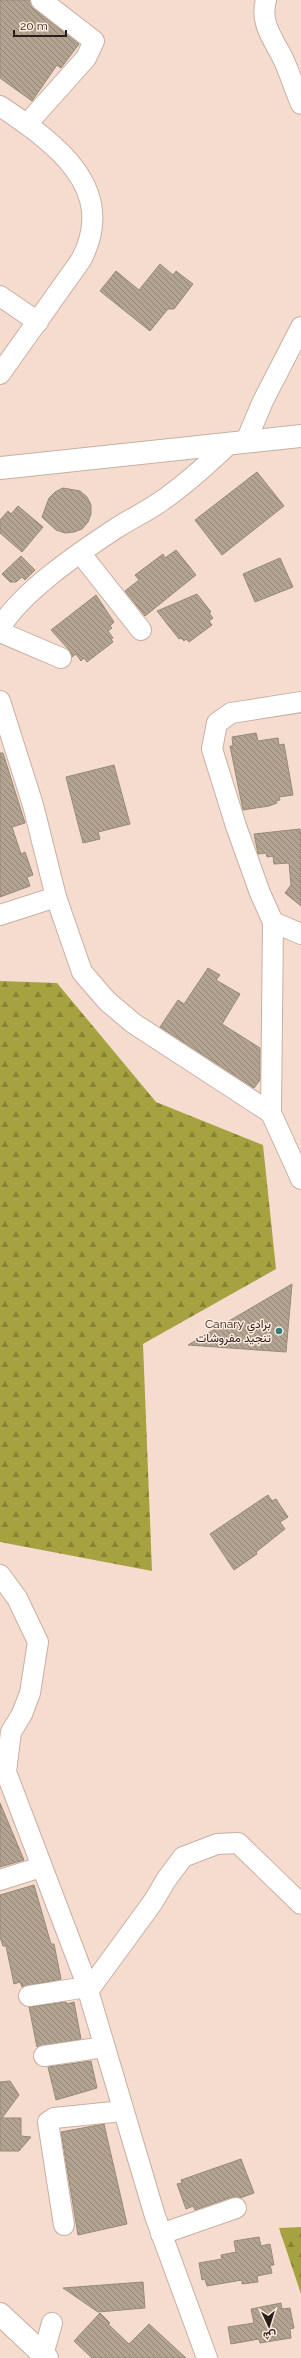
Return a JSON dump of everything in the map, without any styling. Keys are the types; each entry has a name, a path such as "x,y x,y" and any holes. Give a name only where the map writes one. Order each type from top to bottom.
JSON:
{"street":[{"path":"27,124 86,58 94,41 42,0"},
{"path":"266,0 264,8 265,22 285,62 301,104"},
{"path":"0,106 27,124 70,162 81,176 88,191 92,214 90,243 81,260 0,374"},
{"path":"0,296 38,322"},
{"path":"0,628 8,614 36,587 116,528 159,503 238,442 263,401 301,327"},
{"path":"0,468 301,436"},
{"path":"81,554 141,630"},
{"path":"0,632 61,658"},
{"path":"0,701 33,805 56,897 82,972 107,1001 157,1041 271,1113"},
{"path":"301,702 231,713 217,723 212,749 238,834 260,893 273,922 271,1113 301,1180"},
{"path":"0,915 56,897"},
{"path":"273,922 301,934"},
{"path":"0,1575 17,1598 38,1642 30,1693 22,1714 6,1727 3,1773 41,1867 87,1989 161,2234 207,2358"},
{"path":"29,1996 87,1989 154,1902 166,1880 183,1857 217,1844 238,1843 301,1904"},
{"path":"0,1880 41,1867"},
{"path":"44,2056 104,2047"},
{"path":"52,2106 122,2105"},
{"path":"64,2225 48,2122 54,2118 122,2105"},
{"path":"161,2234 236,2208"},
{"path":"0,2314 45,2356"},
{"path":"45,2356 52,2323"}],"green space":[{"path":"0,981 57,983 156,1102 263,1145 276,1269 143,1344 152,1571 0,1542"},
{"path":"301,2227 301,2294 279,2228"}],"building":[{"path":"0,0 30,0 34,9 79,44 61,68 57,65 32,101 0,78"},
{"path":"160,264 173,275 176,271 193,284 174,309 168,309 150,331 100,291 116,271 139,290"},
{"path":"257,472 284,506 222,555 195,520"},
{"path":"63,488 80,491 87,497 91,505 91,514 88,522 82,529 74,532 65,533 56,530 42,517 49,498 55,492"},
{"path":"18,506 43,527 22,552 0,533 0,520 8,511 11,514"},
{"path":"176,550 196,575 145,616 125,591 139,580 135,575 163,554 165,558"},
{"path":"21,556 35,570 25,580 22,577 16,582 10,582 2,574"},
{"path":"280,558 293,587 255,602 243,574"},
{"path":"197,594 211,612 209,613 213,618 209,621 212,625 189,642 186,639 184,641 181,638 179,639 157,611"},
{"path":"96,595 114,622 110,626 112,628 108,631 113,638 111,639 113,642 87,662 84,658 81,661 76,654 72,657 70,651 51,630"},
{"path":"256,733 258,741 278,738 279,745 284,744 293,795 279,797 280,800 276,801 277,803 269,806 243,810 230,746 233,746 232,737"},
{"path":"0,753 3,753 25,823 12,827 21,854 25,852 33,875 27,877 30,886 0,897"},
{"path":"114,765 130,824 98,832 100,839 83,843 66,777"},
{"path":"300,829 301,906 285,893 291,885 289,863 274,864 273,856 267,857 266,853 258,854 254,834"},
{"path":"208,968 220,975 216,980 240,994 222,1024 260,1048 260,1080 254,1088 160,1027 178,1000 184,1004"},
{"path":"292,1284 286,1352 188,1345"},
{"path":"268,1495 272,1501 276,1499 288,1517 280,1522 285,1529 256,1552 257,1554 234,1570 210,1534"},
{"path":"0,1803 24,1860 0,1867"},
{"path":"34,1885 51,1944 54,1944 61,1979 22,1987 20,1982 14,1984 6,1946 3,1946 0,1937 0,1895"},
{"path":"66,2002 67,2004 74,2002 81,2039 37,2047 29,2007"},
{"path":"91,2061 97,2088 56,2100 48,2067"},
{"path":"10,2081 19,2095 2,2118 21,2118 21,2136 31,2137 19,2151 0,2151 0,2082"},
{"path":"104,2124 127,2224 78,2235 61,2132"},
{"path":"241,2159 254,2193 240,2198 232,2197 195,2210 193,2206 186,2209 177,2184 182,2183 181,2180"},
{"path":"259,2237 261,2246 270,2244 274,2265 270,2265 272,2273 257,2276 258,2282 242,2284 242,2280 207,2286 205,2279 202,2280 199,2263 222,2259 221,2255 236,2252 234,2241"},
{"path":"143,2282 145,2308 98,2312 63,2288"},
{"path":"281,2303 282,2309 290,2308 294,2328 290,2329 291,2338 260,2343 259,2339 231,2344 228,2327 254,2323 251,2309"},
{"path":"100,2313 110,2323 108,2324 129,2344 149,2324 186,2358 92,2358 74,2341"}],"place":[{"name":"Canary برادي تنجيد مفروشات","path":"279,1331"}]}
